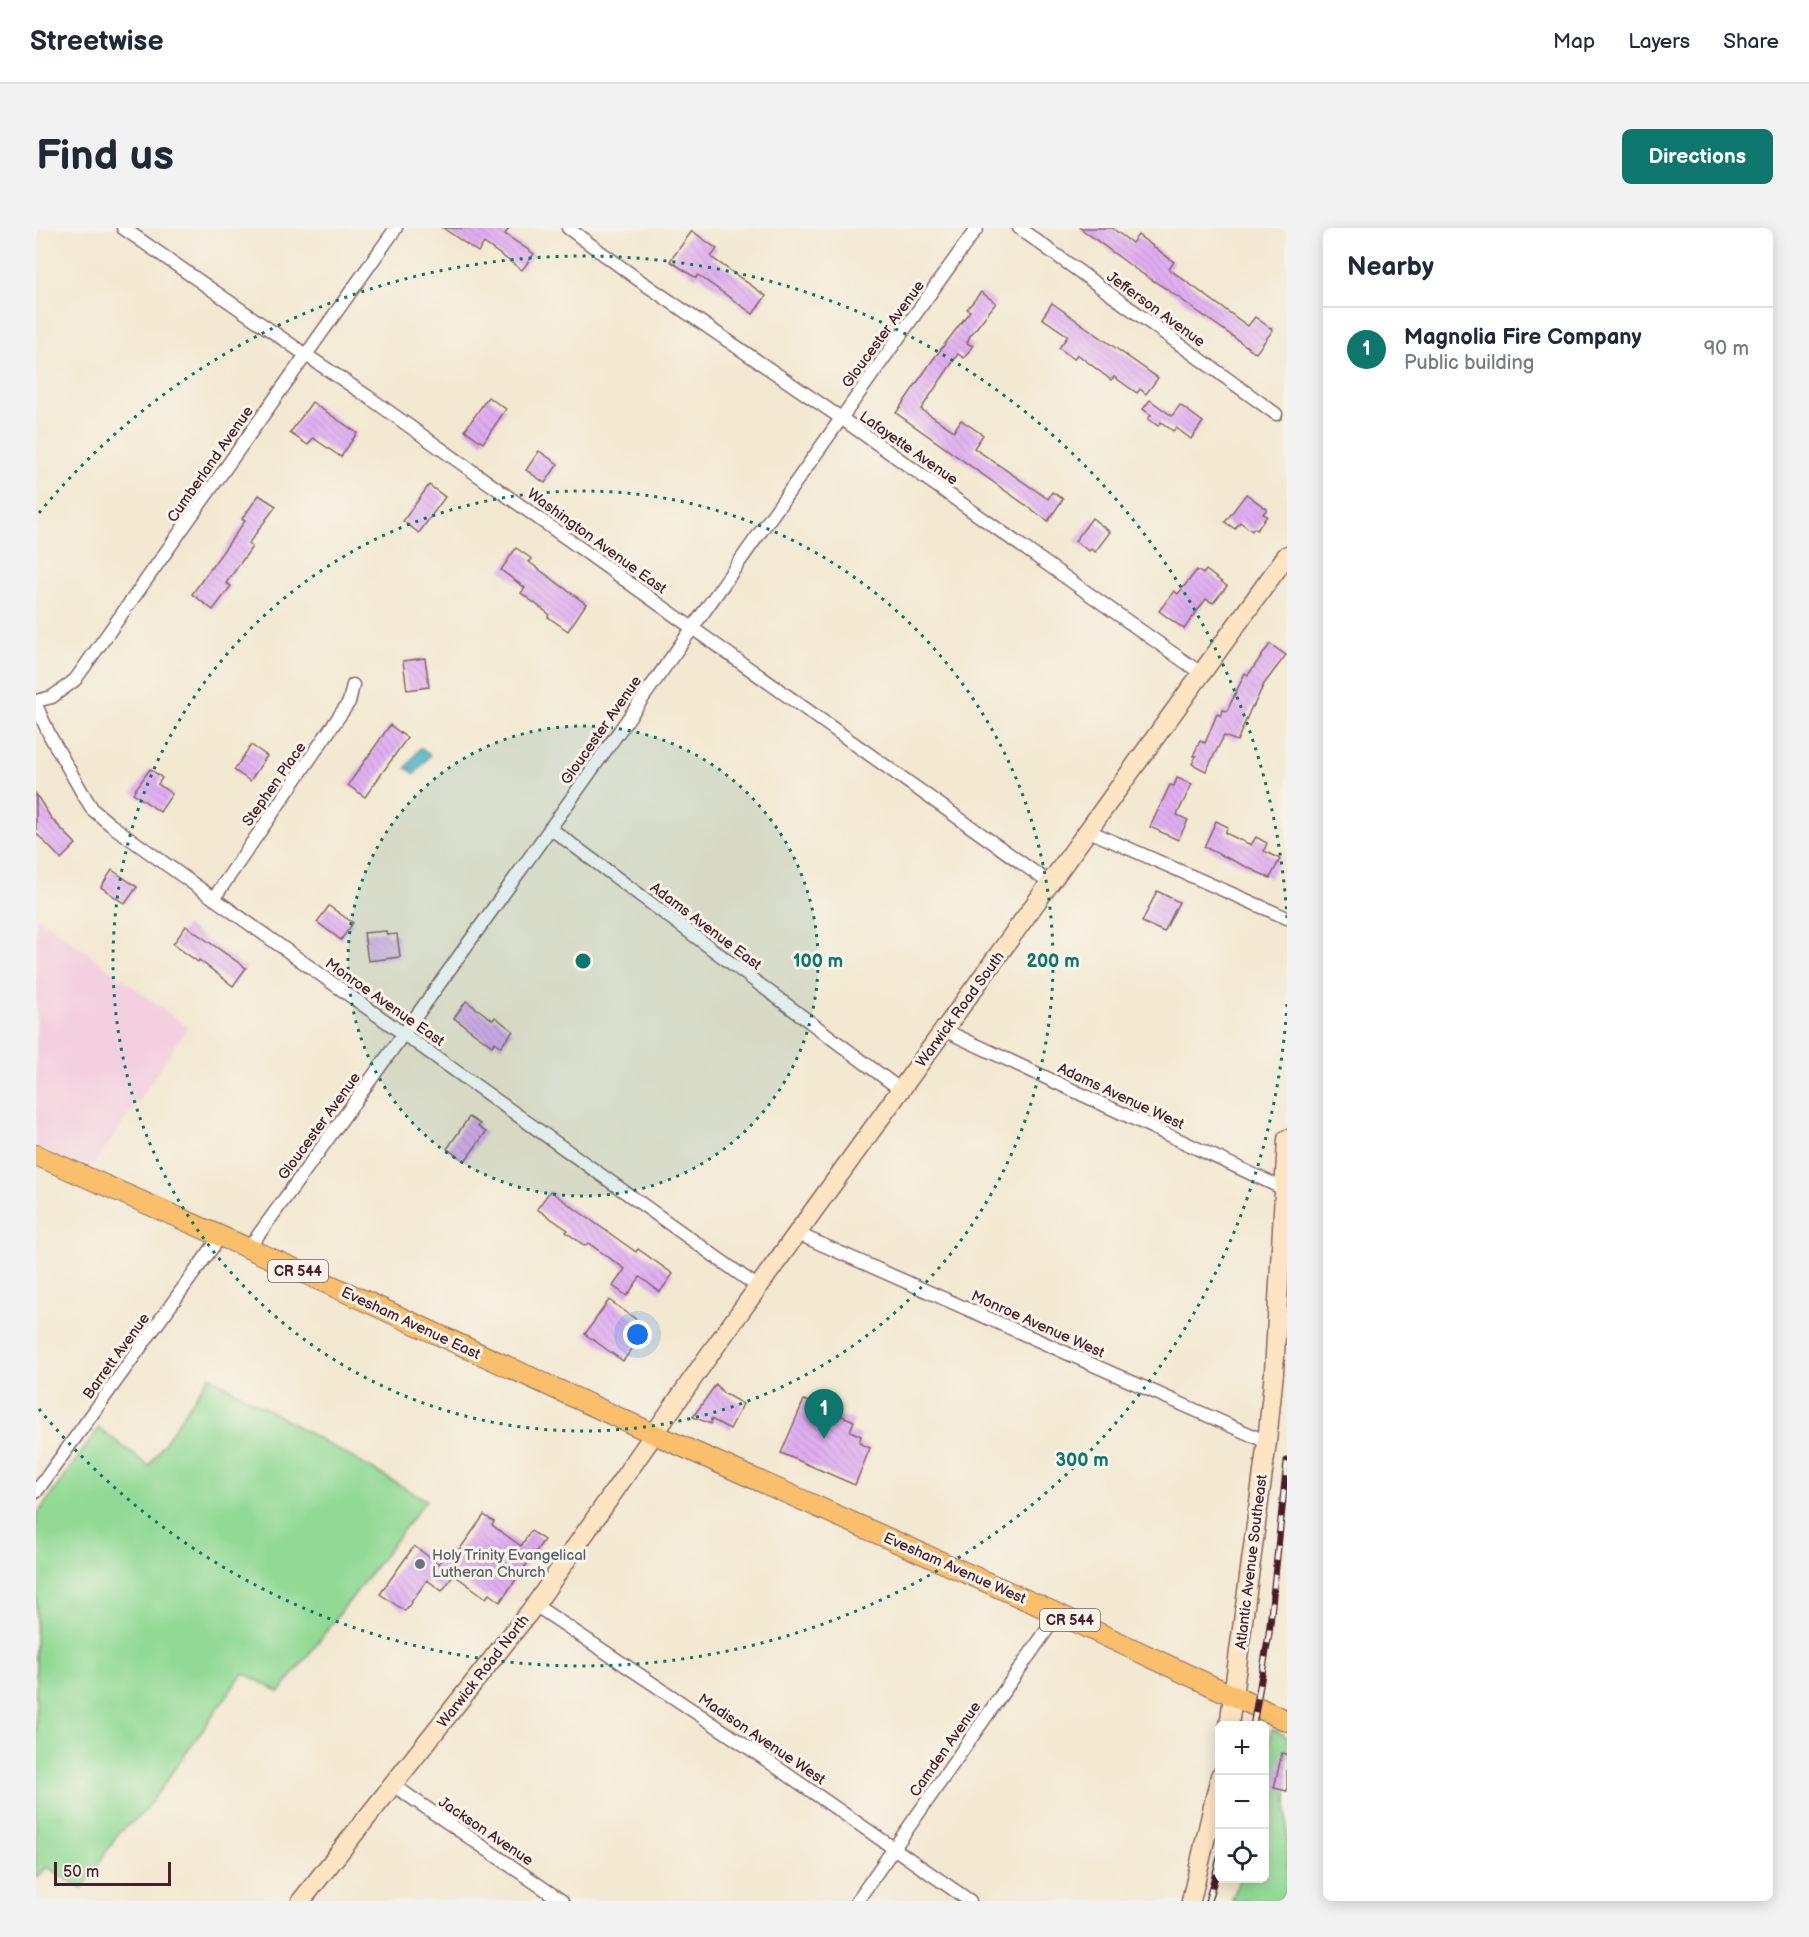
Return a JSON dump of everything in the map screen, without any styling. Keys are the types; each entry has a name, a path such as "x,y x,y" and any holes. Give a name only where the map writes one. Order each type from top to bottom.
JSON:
{"main road":[{"name":"Evesham Avenue East","path":"36,1155 654,1434"},
{"name":"Evesham Avenue West","path":"654,1434 1058,1614 1287,1720"}],"street":[{"name":"Washington Avenue East","path":"123,228 386,409 1051,884"},
{"name":"Cumberland Avenue","path":"36,703 52,697 75,680 396,228"},
{"name":"Lafayette Avenue","path":"568,228 1202,674"},
{"name":"Gloucester Avenue","path":"248,1249 405,1034 977,228"},
{"name":"Jefferson Avenue","path":"1019,228 1276,414"},
{"name":"Warwick Road South","path":"654,1434 796,1233 1051,884 1287,555"},
{"name":"Stephen Place","path":"214,898 349,702 353,685"},
{"name":"Monroe Avenue East","path":"36,703 50,736 93,810 111,825 758,1287"},
{"name":"Adams Avenue East","path":"550,828 901,1090"},
{"path":"1089,831 1287,918"},
{"name":"Adams Avenue West","path":"944,1030 1284,1189"},
{"name":"Atlantic Avenue Southeast","path":"1230,1721 1267,1442 1274,1372 1287,1139"},
{"name":"Monroe Avenue West","path":"796,1233 1267,1442"},
{"name":"Barrett Avenue","path":"36,1492 220,1237"},
{"name":"Warwick Road North","path":"301,1901 535,1605 654,1434"},
{"name":"Madison Avenue West","path":"535,1605 749,1748 970,1901"},
{"name":"Camden Avenue","path":"857,1901 1058,1614"},
{"name":"Jackson Avenue","path":"393,1785 562,1901"},
{"path":"1191,1901 1215,1798"}],"shaded area":[{"path":"36,915 188,1027 90,1171 36,1147"}],"green space":[{"path":"209,1376 426,1500 280,1692 243,1673 145,1811 117,1835 82,1889 47,1867 36,1877 36,1516 99,1428 149,1466"},
{"path":"1272,1729 1287,1736 1287,1885 1282,1901 1232,1901 1238,1883 1269,1883 1269,1745"}],"water":[{"path":"420,748 430,755 415,774 406,768"}],"building":[{"path":"443,228 509,228 505,234 534,254 522,270 484,243 478,252"},
{"path":"1080,228 1112,228 1132,243 1138,235 1174,262 1169,269 1248,326 1255,317 1273,330 1256,353"},
{"path":"692,231 717,249 711,257 766,296 753,314 698,275 696,278 670,261"},
{"path":"981,292 996,303 970,336 967,343 973,346 964,358 958,354 921,409 954,431 961,420 983,435 974,448 1048,499 1052,492 1063,499 1048,521 896,413 970,311 967,309"},
{"path":"1052,303 1158,378 1146,394 1140,389 1137,393 1114,377 1111,380 1077,354 1074,359 1059,348 1068,336 1042,318"},
{"path":"488,397 506,409 483,443 465,430"},
{"path":"1150,400 1172,416 1180,405 1203,422 1191,439 1176,428 1173,431 1161,422 1158,426 1148,419 1151,415 1143,409"},
{"path":"312,402 357,433 341,457 313,438 308,445 290,433"},
{"path":"539,451 558,464 545,483 526,470"},
{"path":"429,485 445,497 419,533 403,521"},
{"path":"1246,494 1267,509 1263,514 1267,516 1257,530 1254,528 1252,531 1240,522 1235,529 1225,522"},
{"path":"259,495 276,506 248,544 252,547 226,583 231,586 213,610 192,594 245,521 242,519"},
{"path":"1092,518 1110,532 1095,552 1091,549 1089,551 1075,541"},
{"path":"516,548 532,559 529,562 586,604 568,631 521,593 525,588 501,570"},
{"path":"1197,570 1203,574 1206,570 1227,586 1213,603 1206,599 1184,629 1159,611 1174,591 1178,594"},
{"path":"1270,644 1286,655 1264,684 1237,741 1224,736 1206,771 1192,764 1200,741 1205,743 1217,714 1221,716 1223,710 1227,711 1245,673 1248,675"},
{"path":"425,658 429,687 407,690 403,661"},
{"path":"390,725 407,738 365,797 348,785"},
{"path":"251,745 267,756 250,781 234,770"},
{"path":"150,769 162,778 158,784 172,794 160,812 133,793"},
{"path":"1177,778 1192,784 1177,815 1188,820 1178,840 1150,827 1170,785 1174,786"},
{"path":"36,794 51,818 76,844 61,859 36,833"},
{"path":"1216,821 1228,827 1225,833 1251,845 1256,837 1267,843 1264,851 1280,859 1270,878 1204,847"},
{"path":"112,870 137,887 125,904 101,887"},
{"path":"1157,891 1179,902 1164,932 1142,922"},
{"path":"329,906 353,923 341,940 317,922"},
{"path":"186,926 246,968 233,986 199,960 198,962 173,944"},
{"path":"386,931 387,935 397,934 400,957 368,961 364,933"},
{"path":"466,1001 493,1020 495,1017 513,1031 501,1047 495,1042 492,1046 454,1018"},
{"path":"469,1117 480,1124 478,1127 486,1132 465,1161 447,1149"},
{"path":"550,1191 636,1252 638,1249 673,1274 660,1292 640,1277 627,1296 613,1286 625,1269 588,1243 585,1246 566,1232 568,1230 537,1209"},
{"path":"609,1300 648,1328 623,1361 585,1334"},
{"path":"716,1384 723,1393 743,1404 730,1429 711,1419 711,1424 693,1417"},
{"path":"804,1400 854,1421 850,1431 861,1436 859,1443 870,1448 855,1485 781,1453"},
{"name":"Holy Trinity Evangelical Lutheran Church","path":"484,1515 494,1522 492,1525 521,1546 531,1531 544,1540 500,1602 489,1594 486,1598 454,1575 442,1591 427,1580 405,1611 380,1594 414,1546 439,1564 450,1549 457,1553"},
{"path":"1282,1753 1287,1754 1287,1791 1274,1788"}],"railway":[{"path":"1254,1721 1269,1634 1287,1461"},
{"path":"1208,1901 1215,1876"}],"place":[{"name":"Magnolia Fire Company","path":"824,1439"},
{"name":"Holy Trinity Evangelical Lutheran Church","path":"420,1564"}]}
